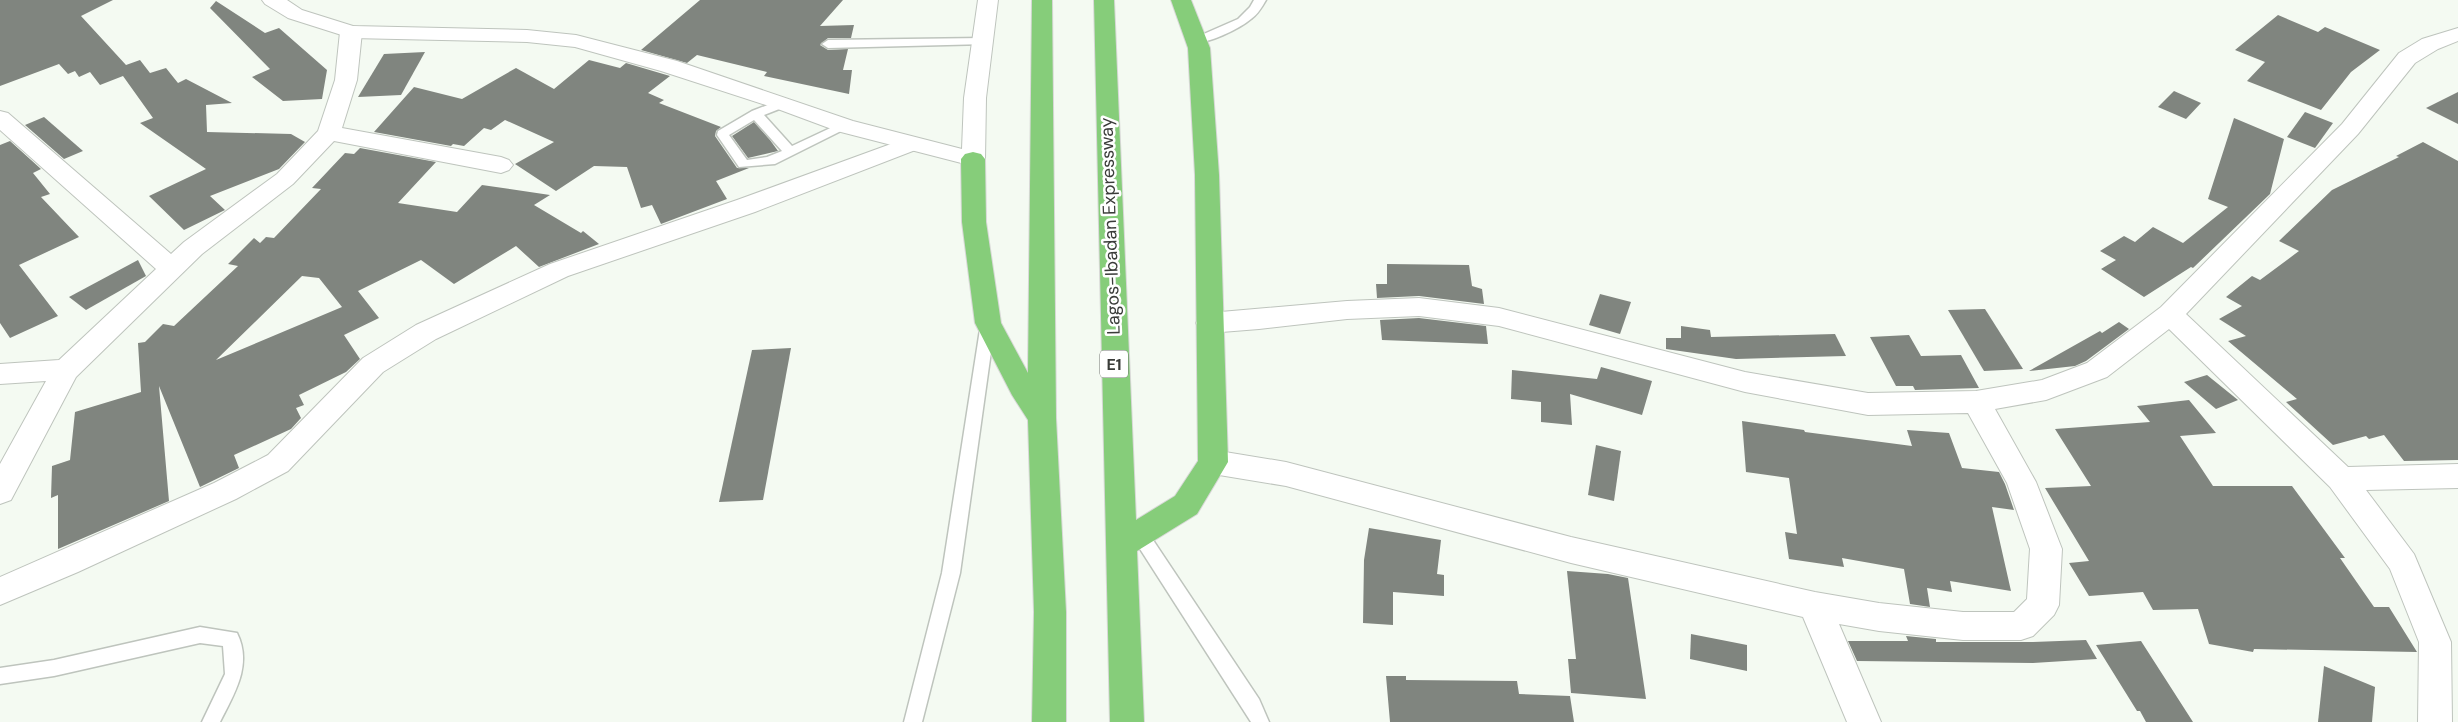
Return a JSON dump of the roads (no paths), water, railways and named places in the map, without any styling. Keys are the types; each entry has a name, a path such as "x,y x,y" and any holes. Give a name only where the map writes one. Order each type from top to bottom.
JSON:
{"highway":[{"path":"1130,539 1186,504 1213,462 1207,175 1199,48 1181,0"},
{"name":"Lagos-Ibadan Expressway","path":"1104,3 1130,539 1127,722"},
{"path":"1042,6 1042,418 1050,612 1049,722"},
{"path":"973,159 974,222 988,323 1026,395 1042,418"}],"street":[{"path":"272,0 295,14 351,32 527,36 576,41 669,66 783,102 845,126 973,159 976,98 988,0"},
{"path":"0,492 66,370 193,248 285,179 330,133 346,80 351,32"},
{"path":"1209,323 1259,320 1347,310 1419,307 1499,317 1745,382 1868,404 1976,402 2046,390 2098,370 2170,314 2350,129 2407,58 2430,44 2458,34"},
{"path":"4,127 171,268"},
{"path":"330,133 502,165"},
{"path":"0,591 85,555 278,463 373,365 426,332 559,270 746,206 910,144"},
{"path":"2170,314 2341,479 2403,563 2436,642 2435,722"},
{"path":"0,374 66,370"},
{"path":"1213,462 1286,474 1571,550 1815,606 1879,617 1963,626 2021,626 2043,605 2046,549 2021,482 1976,402"},
{"path":"2341,479 2458,476"},
{"path":"1815,606 1864,722"}],"lane":[{"path":"1196,40 1236,25 1251,16 1260,0"},
{"path":"828,44 982,42"},
{"path":"783,102 727,129 723,135 744,164 763,163 845,126"},
{"path":"756,114 789,151"},
{"path":"913,722 951,573 988,323"},
{"path":"1130,539 1252,705 1260,722"},
{"path":"0,676 54,668 200,635 231,639 234,674 211,722"}]}
